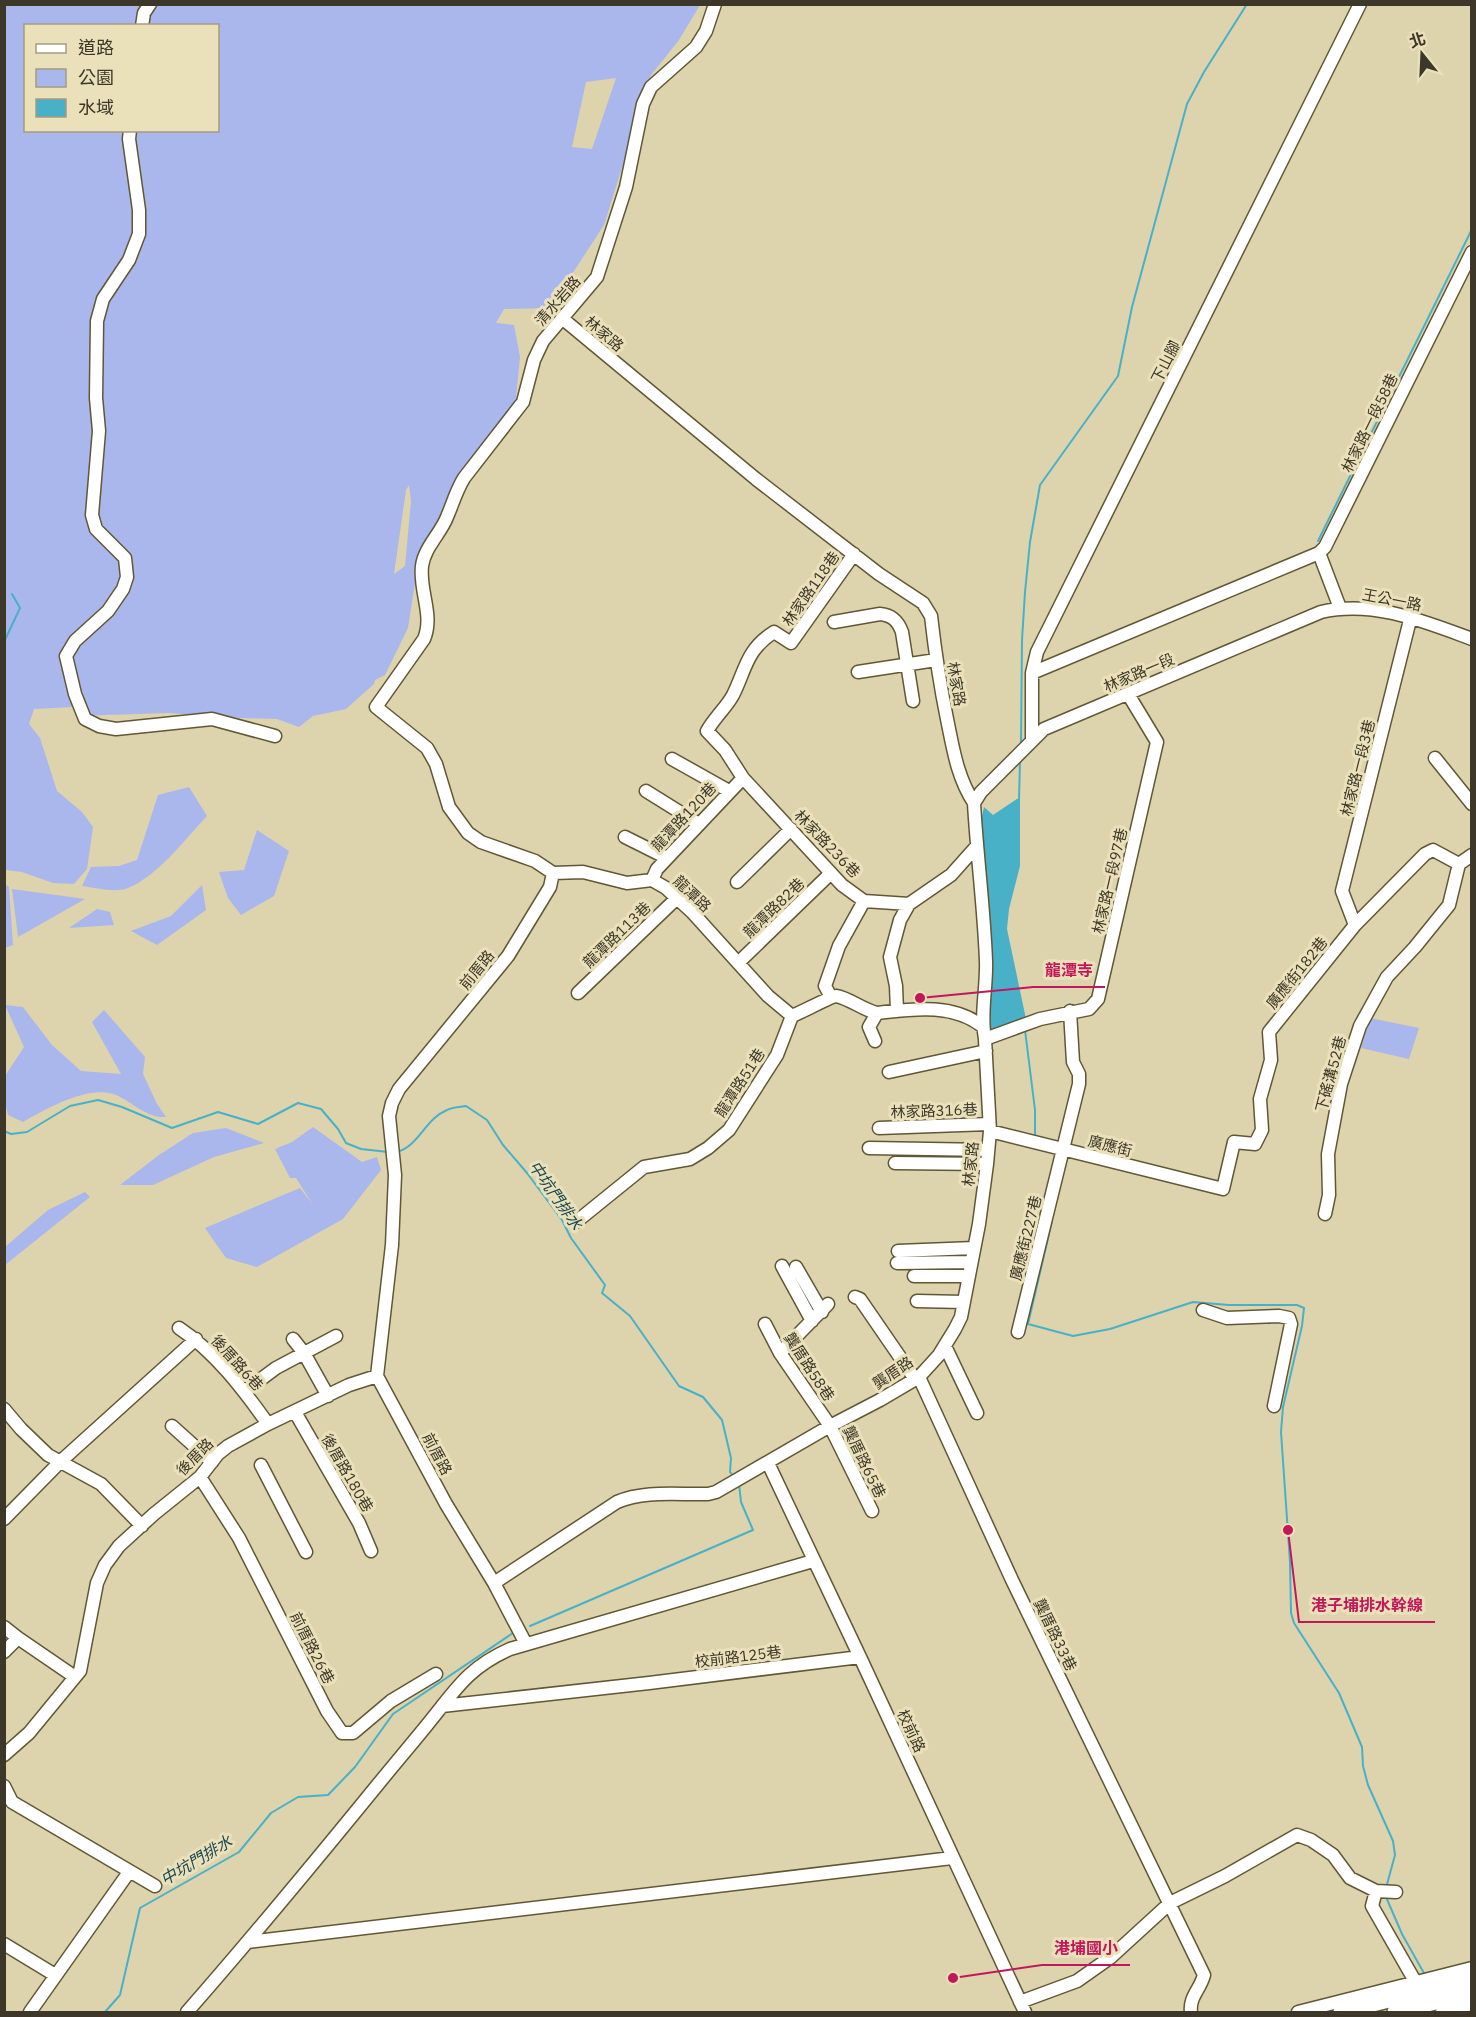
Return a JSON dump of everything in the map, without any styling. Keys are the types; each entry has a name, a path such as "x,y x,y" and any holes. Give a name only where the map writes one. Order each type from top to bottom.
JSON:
{"main road":[{"path":"1395,2013 1437,1998 1472,1979"},
{"path":"1341,2013 1472,1993"}],"street":[{"name":"清水岩路","path":"553,873 535,861 481,842 468,833 449,807 436,764 427,748 376,707 424,639 429,628 421,577 422,562 447,518 456,492 464,478 523,402 534,360 543,341 597,277 626,187 643,104 651,87 696,47 706,31 715,4"},
{"name":"下山腳","path":"1032,740 1032,673 1037,652 1360,4"},
{"path":"130,132 139,210 139,234 129,260 103,299 97,321 96,398 99,431 92,515 96,529 125,558 127,577 123,589 108,611 75,641 66,656 75,694 85,719 99,726 116,729 212,719 275,736"},
{"name":"林家路一段58巷","path":"1319,553 1325,546 1472,252"},
{"name":"林家路","path":"563,320 756,479 928,609 955,761 963,787 974,803 985,933 986,974 982,1026 989,1128 979,1224"},
{"path":"1032,673 1319,553 1340,608"},
{"name":"林家路118巷","path":"707,731 732,696 747,659 765,637 774,632 791,643 854,554"},
{"name":"王公一路","path":"1340,608 1357,608 1411,616 1472,639"},
{"name":"林家路一段","path":"974,803 981,792 1044,729 1321,612 1340,608"},
{"path":"834,622 880,614 897,621 902,632 913,701"},
{"name":"林家路一段3巷","path":"1355,925 1342,891 1411,616"},
{"path":"858,672 936,660"},
{"name":"林家路一段97巷","path":"889,1072 985,1045 1024,1024 1070,1011 1089,1009 1098,999 1157,742 1128,694"},
{"name":"林家路236巷","path":"707,731 725,750 742,778 842,885 864,901"},
{"path":"1435,758 1472,804"},
{"path":"672,759 729,791"},
{"name":"龍潭路120巷","path":"652,880 657,869 742,778"},
{"path":"646,791 699,824"},
{"path":"737,882 791,829"},
{"path":"625,837 667,858"},
{"path":"897,1011 896,986 890,957 900,920 909,904 951,875 976,847"},
{"name":"廣應街182巷","path":"1223,1189 1234,1142 1255,1144 1262,1130 1260,1099 1271,1060 1269,1032 1355,925 1425,854 1433,850 1459,864"},
{"path":"1459,864 1472,855"},
{"name":"下磘溝52巷","path":"1325,1214 1329,1195 1330,1142 1341,1084 1360,1026 1387,977 1449,905 1459,864"},
{"name":"龍潭路","path":"553,873 583,872 627,883 652,880 666,888 770,999 792,1016"},
{"name":"前厝路","path":"526,1644 494,1583 446,1504 377,1376 392,1245 395,1175 389,1116 392,1103 399,1089 508,956 550,887 553,873"},
{"name":"龍潭路82巷","path":"738,963 831,873"},
{"name":"龍潭路113巷","path":"578,993 677,898"},
{"path":"831,997 825,986 831,965 864,901 909,904"},
{"path":"792,1016 831,997 838,996 867,1011 877,1013 945,1010 969,1016 982,1026"},
{"name":"廣應街227巷","path":"1018,1332 1066,1147 1079,1084 1079,1074 1073,1062 1070,1011"},
{"path":"875,1041 868,1028 877,1013"},
{"name":"龍潭路51巷","path":"576,1222 644,1167 690,1159 708,1148 729,1130 777,1055 792,1016"},
{"name":"林家路316巷","path":"879,1128 989,1128"},
{"name":"廣應街","path":"989,1128 1223,1189"},
{"path":"869,1148 988,1150"},
{"path":"895,1163 987,1164"},
{"name":"龔厝路","path":"494,1583 617,1502 630,1497 716,1492 917,1378 945,1346 961,1317 979,1224"},
{"path":"971,1262 898,1257 974,1248"},
{"path":"783,1266 821,1313"},
{"path":"796,1267 821,1313"},
{"path":"914,1276 969,1276"},
{"name":"龔厝路33巷","path":"855,1297 860,1299 917,1378 1012,1580 1204,1975 1202,1985 1190,2000 1191,2013"},
{"path":"917,1300 964,1302"},
{"path":"1203,1310 1227,1318 1279,1316 1289,1318 1291,1324 1274,1406"},
{"path":"780,1353 821,1313"},
{"name":"龔厝路58巷","path":"765,1324 780,1353 830,1426"},
{"name":"後厝路6巷","path":"179,1328 196,1339 244,1391 268,1424"},
{"path":"244,1391 266,1374 336,1336"},
{"path":"4,1519 61,1461 196,1339"},
{"path":"293,1339 304,1353 328,1396"},
{"path":"945,1346 977,1413"},
{"name":"後厝路","path":"75,1677 80,1671 97,1583 105,1565 119,1546 200,1477 228,1446 349,1385 377,1376"},
{"path":"4,1409 48,1455 101,1484 142,1526"},
{"name":"後厝路180巷","path":"295,1412 359,1523 371,1551"},
{"path":"172,1426 212,1462"},
{"name":"龔厝路65巷","path":"830,1426 872,1511"},
{"name":"校前路","path":"768,1463 1022,2007"},
{"path":"261,1465 306,1551"},
{"name":"前厝路26巷","path":"200,1477 239,1538 327,1711 342,1733 353,1733 391,1701 436,1674"},
{"path":"187,2013 472,1670 492,1657 526,1644 813,1561"},
{"path":"4,1627 75,1677 29,1733 4,1755"},
{"path":"4,1652 18,1638"},
{"name":"校前路125巷","path":"442,1706 620,1687 860,1657"},
{"path":"4,1786 12,1802 155,1886"},
{"path":"1022,2007 1077,1981 1111,1957 1170,1903 1225,1876 1297,1835 1311,1840 1333,1855 1350,1878 1376,1891 1394,1892"},
{"path":"248,1942 952,1857"},
{"path":"30,2013 129,1872"},
{"path":"1376,1891 1372,1906 1437,1998"},
{"path":"4,1944 55,1975"},
{"path":"1298,2013 1437,1998 1472,1968"}],"green space":[{"path":"5,5 700,5 679,40 651,75 604,225 550,308 504,309 496,323 514,325 520,357 515,408 437,521 420,551 408,628 385,675 375,680 374,684 346,709 313,716 299,727 277,719 168,713 76,716 73,707 34,709 29,724 40,738 57,791 82,812 93,827 87,869 74,884 53,883 22,872 5,870","holes":["616,78 592,149 572,147 586,82","409,485 411,501 405,566 394,574 406,490"]},
{"path":"189,787 207,816 160,866 128,888 106,890 82,886 91,867 119,866 137,860 158,795"},
{"path":"257,830 289,851 274,896 241,915 228,898 219,872 244,870"},
{"path":"5,884 9,887 13,945 5,948"},
{"path":"202,885 206,910 157,945 131,931 171,916"},
{"path":"12,889 85,899 18,937"},
{"path":"97,909 110,912 114,925 69,928"},
{"path":"5,1005 23,1007 52,1045 81,1071 121,1074 92,1022 104,1010 145,1057 143,1074 157,1104 166,1117 152,1115 116,1095 105,1092 81,1095 23,1122 8,1115 5,1102 5,1076 24,1047"},
{"path":"1370,1018 1419,1028 1409,1059 1361,1048"},
{"path":"313,1127 362,1162 377,1157 381,1170 343,1219 257,1267 226,1258 205,1228 300,1188 313,1205 296,1178 290,1178 275,1149 292,1142"},
{"path":"226,1128 264,1143 214,1157 153,1185 120,1185 159,1155 193,1133"},
{"path":"85,1192 90,1197 5,1265 5,1247 48,1210"}],"water":[{"path":"1020,797 1020,866 1009,909 1007,929 1026,1019 989,1035 990,937 980,826 984,807 993,815"}],"waterway":[{"path":"1021,743 1025,592 1030,542 1040,485 1118,376 1132,307 1187,104 1204,72 1247,4"},
{"path":"1318,541 1472,229"},
{"path":"4,642 20,608 12,594"},
{"path":"1019,800 1020,761"},
{"path":"1025,1030 1035,1110 1035,1137"},
{"name":"中坑門排水","path":"4,1131 11,1134 27,1132 70,1106 98,1100 122,1107 172,1128 218,1112 258,1124 298,1103 321,1109 338,1129 346,1143 361,1149 388,1152"},
{"name":"中坑門排水","path":"397,1152 405,1149 439,1114 449,1109 466,1106 487,1120 503,1145 562,1220 571,1238 605,1285 602,1293 630,1316 679,1386 703,1397 722,1420 731,1458 730,1472 734,1477"},
{"path":"1052,1221 1028,1324 1073,1336 1110,1329 1193,1302 1229,1305 1297,1305 1304,1308 1283,1407 1281,1432 1290,1562 1291,1613 1294,1623 1339,1693 1362,1747 1363,1766 1368,1785 1393,1841 1395,1855 1386,1888"},
{"name":"中坑門排水","path":"530,1626 753,1530 741,1502 739,1484"},
{"name":"中坑門排水","path":"105,2012 120,1995 140,1908 239,1852 271,1813 298,1797 328,1795 355,1767 393,1714 513,1633"},
{"path":"1386,1897 1402,1934 1425,1975"}],"place":[{"name":"龍潭寺","path":"920,998"},
{"name":"港子埔排水幹線","path":"1288,1530"},
{"name":"港埔國小","path":"953,1978"}]}
